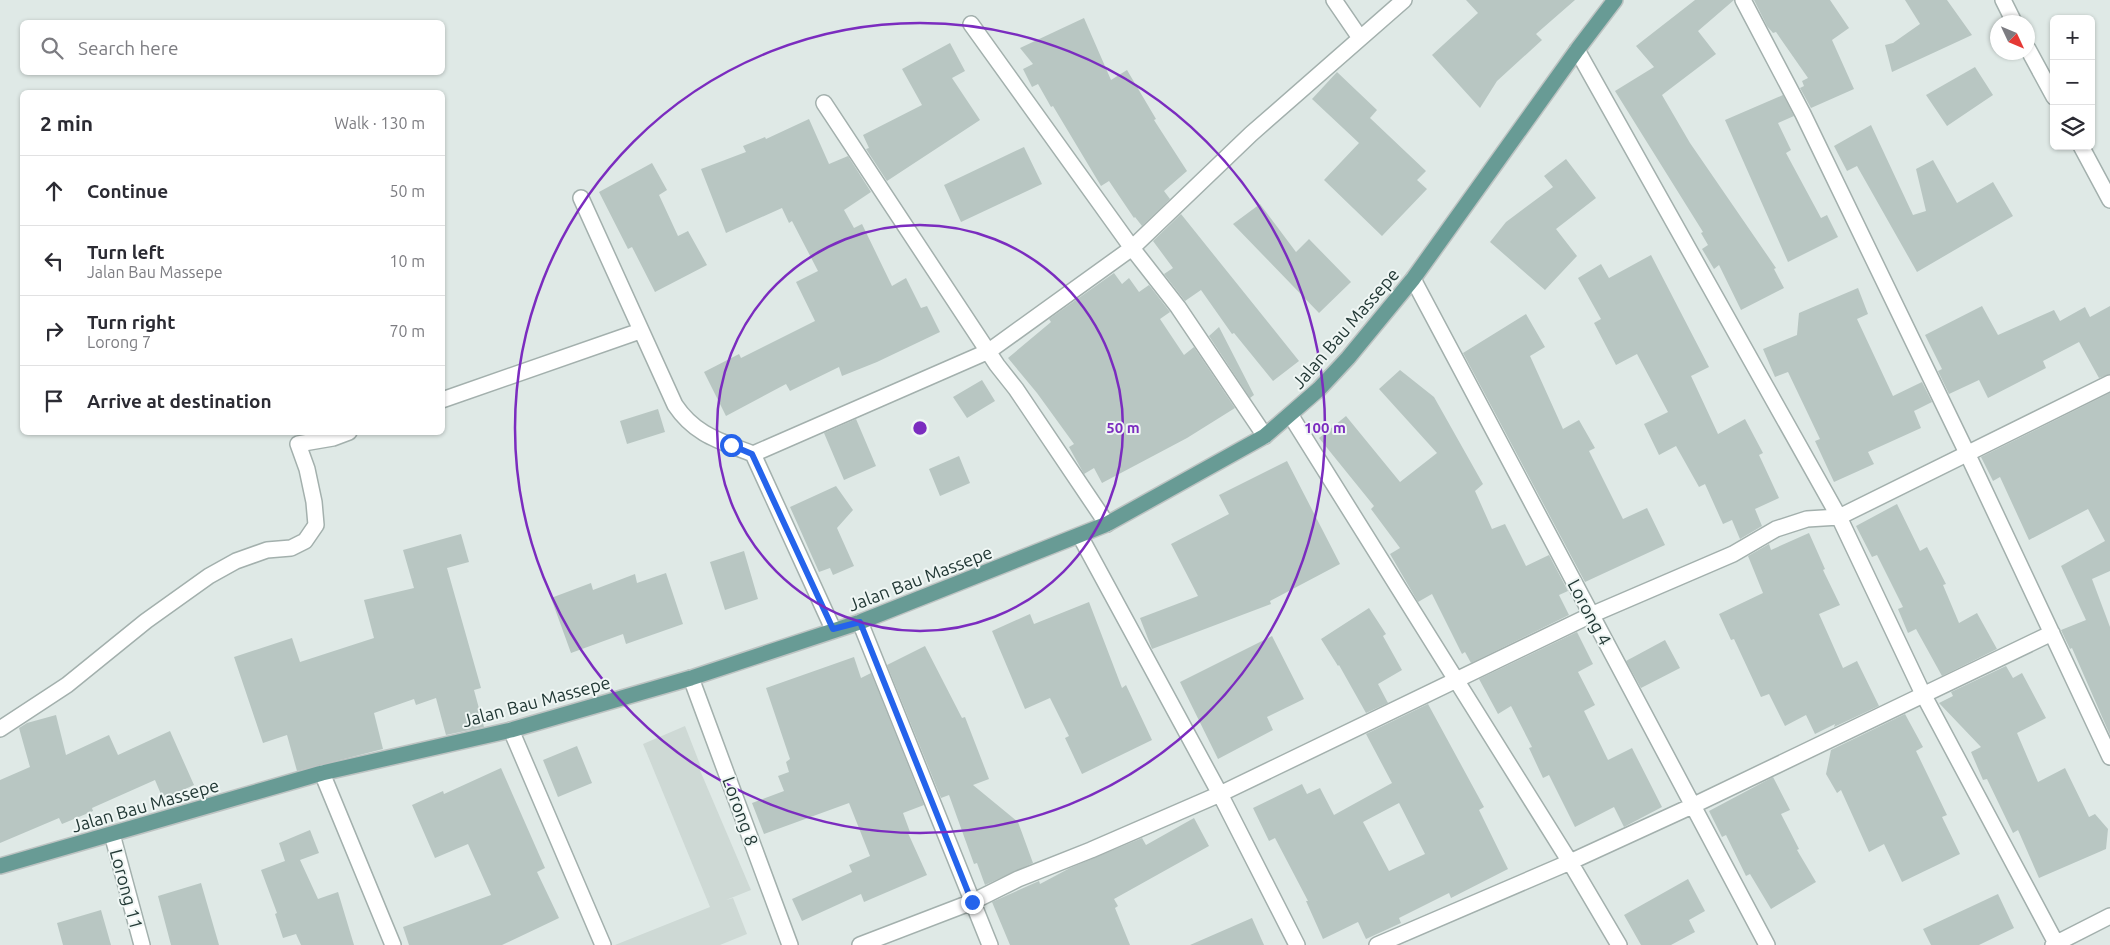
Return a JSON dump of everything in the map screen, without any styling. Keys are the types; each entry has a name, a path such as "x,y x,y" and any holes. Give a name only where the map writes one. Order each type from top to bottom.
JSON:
{"main road":[{"name":"Jalan Bau Massepe","path":"0,866 322,773 511,730 691,678 833,629 860,622 1107,524 1265,436 1291,416 1348,358 1413,279 1609,3"}],"street":[{"path":"1334,0 1360,38"},
{"path":"752,454 990,351 1132,248 1251,134 1404,0"},
{"path":"1743,0 1803,114 1967,453 2110,757"},
{"path":"2003,0 2010,15"},
{"path":"970,24 1132,248 1178,307 1265,436"},
{"path":"1577,50 1839,517 1923,694 2056,944 2110,916"},
{"path":"2034,60 2050,89"},
{"path":"824,103 1107,524"},
{"path":"2083,150 2110,200"},
{"path":"581,198 675,405 690,425 707,435 752,454 833,629"},
{"name":"Lorong 4","path":"1413,279 1767,945"},
{"path":"445,399 640,331"},
{"path":"860,945 972,902 1018,880 1220,794 1591,615 1733,554 1790,523 1807,519 1839,517 2110,383"},
{"path":"1291,416 1455,681 1570,862 1619,945"},
{"path":"0,729 68,685 146,621 209,576 236,561 267,550 290,548 305,541 316,525 308,469 298,444 306,444 341,435"},
{"path":"1080,536 1220,794 1297,945"},
{"path":"860,622 990,945"},
{"path":"1376,945 1570,862 1692,806 2052,633"},
{"name":"Lorong 8","path":"691,678 790,945"},
{"path":"511,730 603,945"},
{"path":"322,773 393,945"},
{"name":"Lorong 11","path":"112,834 142,945"}],"shaded area":[{"path":"685,726 701,767 699,768 751,890 726,900 733,898 747,934 720,945 615,945 710,907 643,744"}],"building":[{"path":"1466,0 1575,0 1536,34 1542,40 1497,81 1480,108 1432,55 1478,13"},
{"path":"1695,0 1734,0 1698,31 1716,54 1662,95 1690,143 1776,268 1774,269 1784,288 1741,310 1719,265 1714,269 1702,249 1708,245 1701,233 1703,232 1615,91 1654,67 1636,46"},
{"path":"1754,0 1830,0 1849,28 1832,40 1854,89 1811,108 1800,88 1804,86 1802,81 1808,78 1776,32 1773,33 1767,26"},
{"path":"1905,0 1947,0 1972,35 1892,72 1885,45 1893,43 1920,24"},
{"path":"1084,18 1111,80 1127,70 1156,119 1154,120 1187,171 1164,191 1170,199 1142,226 1134,218 1109,181 1101,186 1053,106 1051,107 1038,84 1032,87 1023,69 1033,64 1020,48"},
{"path":"950,43 965,71 952,78 980,120 887,181 866,149 869,148 863,135 922,105 902,69"},
{"path":"1975,67 1993,95 1947,126 1926,95"},
{"path":"1337,72 1377,110 1370,118 1426,171 1417,180 1427,189 1382,236 1324,180 1359,143 1312,99"},
{"path":"1783,95 1794,116 1778,123 1791,150 1786,153 1821,218 1827,215 1838,237 1788,262 1725,120"},
{"path":"809,119 829,164 848,156 871,192 844,210 854,228 862,224 892,286 906,278 921,308 927,306 940,332 877,362 842,376 839,367 790,391 786,384 726,416 704,372 739,354 741,358 815,321 796,282 818,271 792,221 789,223 782,208 726,233 701,169 746,152 743,146 765,137 766,139"},
{"path":"1871,125 1913,215 1926,211 1916,169 1933,160 1957,203 1993,182 2013,216 1917,272 1857,166 1847,171 1834,146"},
{"path":"1024,147 1042,184 961,222 944,185"},
{"path":"1566,159 1596,198 1556,229 1577,256 1545,290 1490,242 1506,222 1553,187 1544,176"},
{"path":"652,163 667,190 659,195 678,236 688,231 707,265 655,292 632,247 628,249 599,192"},
{"path":"1260,204 1296,252 1309,239 1351,282 1319,313 1233,224"},
{"path":"1181,214 1299,361 1273,381 1234,333 1232,334 1201,290 1185,301 1164,274 1173,268 1153,241"},
{"path":"1651,255 1709,367 1691,376 1718,434 1745,419 1763,453 1759,455 1779,498 1755,509 1762,526 1740,539 1732,520 1723,524 1705,484 1699,487 1676,446 1659,455 1644,424 1668,412 1637,354 1616,365 1594,323 1601,319 1578,278 1601,264 1609,278"},
{"path":"1114,273 1122,284 1129,278 1139,292 1149,285 1170,312 1160,319 1184,355 1194,347 1235,408 1187,438 1102,483 1094,468 1084,474 1069,447 1074,444 1037,393 1008,358 1051,322 1049,319"},
{"path":"1858,288 1868,314 1857,319 1893,396 1922,382 1932,402 1914,411 1921,428 1868,452 1874,464 1834,482 1815,441 1820,439 1788,372 1775,377 1763,349 1797,335 1799,313"},
{"path":"1982,306 1998,335 2054,310 2060,321 2085,307 2090,317 2110,306 2110,374 2099,378 2079,342 2043,361 2046,368 1988,398 1979,380 1949,394 1938,371 1942,369 1925,335"},
{"path":"1526,314 1545,347 1530,356 1563,429 1579,420 1595,448 1589,451 1623,519 1647,508 1665,545 1585,582 1463,353"},
{"path":"1219,327 1254,395 1250,398 1209,336"},
{"path":"1400,370 1434,397 1483,484 1475,491 1492,529 1505,524 1526,566 1549,555 1568,591 1559,595 1569,615 1471,663 1465,652 1462,654 1432,594 1418,602 1390,554 1400,548 1371,509 1374,506 1319,438 1346,416 1400,482 1437,453 1379,389"},
{"path":"982,380 995,401 967,418 953,397"},
{"path":"2110,393 2110,571 2092,579 2110,627 2110,735 2072,648 2070,649 2061,630 2086,620 2061,566 2105,541 2088,509 2029,540 2000,477 1993,481 1981,457"},
{"path":"658,409 665,432 627,444 620,421"},
{"path":"856,419 876,466 844,480 824,433"},
{"path":"959,456 970,483 940,496 929,469"},
{"path":"1287,461 1340,564 1270,601 1271,604 1152,649 1140,618 1198,596 1171,544 1229,514 1219,495"},
{"path":"836,486 853,510 837,528 854,566 833,575 830,568 819,572 790,507"},
{"path":"1897,504 1920,551 1927,547 1946,584 1943,585 1959,623 1977,613 1997,649 1942,676 1916,629 1908,633 1898,609 1903,607 1877,555 1872,557 1856,526"},
{"path":"1809,533 1825,569 1823,570 1840,605 1819,614 1843,668 1857,661 1879,706 1815,734 1806,715 1785,726 1769,694 1761,697 1734,639 1731,640 1719,614 1763,593 1748,556 1769,544 1771,550"},
{"path":"461,534 469,562 447,568 481,688 474,690 484,727 446,735 436,698 416,705 414,699 374,713 383,749 297,771 287,735 263,743 234,657 292,638 300,662 374,638 364,600 414,588 403,550"},
{"path":"744,551 758,599 725,610 710,562"},
{"path":"666,573 683,624 626,644 623,634 571,653 551,598 591,583 593,590 635,574 637,583"},
{"path":"1089,602 1122,688 1126,685 1152,740 1082,774 1065,738 1069,736 1050,698 1025,709 992,631 1030,614 1034,624"},
{"path":"1369,608 1386,634 1383,636 1402,670 1378,684 1388,703 1366,713 1339,665 1321,639"},
{"path":"1577,632 1593,664 1578,672 1595,705 1584,711 1608,760 1632,748 1662,807 1624,827 1614,807 1575,827 1549,775 1543,778 1529,748 1532,747 1511,706 1498,714 1479,679"},
{"path":"1272,636 1304,699 1267,717 1273,730 1218,759 1180,682"},
{"path":"1665,640 1680,668 1641,688 1626,661"},
{"path":"925,646 962,718 965,717 989,779 973,785 1018,822 1033,863 985,885 977,863 974,864 949,795 941,798 887,665"},
{"path":"854,657 861,678 871,673 924,805 903,813 910,832 908,833 927,875 864,902 861,894 802,921 792,899 852,872 849,865 870,856 849,803 764,834 752,803 784,791 778,776 789,772 786,762 790,759 766,688"},
{"path":"2006,666 2013,678 2022,673 2046,718 2017,733 2038,782 2065,768 2089,817 2095,814 2108,829 2106,849 2039,878 2018,830 2013,833 1987,779 1983,780 1971,752 1981,747 1939,703 1953,696 1951,692"},
{"path":"1428,704 1484,807 1479,810 1508,869 1451,898 1449,893 1399,918 1401,923 1366,939 1358,922 1323,939 1306,901 1308,901 1275,838 1269,841 1253,808 1302,784 1307,794 1320,788 1334,815 1392,783 1366,734","holes":["1399,803 1425,854 1389,871 1363,822"]},
{"path":"1905,714 1923,747 1916,751 1947,815 1942,817 1960,854 1902,882 1884,844 1869,852 1841,790 1837,793 1826,774 1831,750"},
{"path":"56,715 66,755 109,735 118,755 170,731 194,785 163,799 155,780 92,808 93,811 62,824 59,818 0,843 0,780 30,767 19,728 27,723"},
{"path":"577,746 592,783 558,797 543,760"},
{"path":"501,768 545,868 537,872 559,918 502,945 409,945 403,927 491,895 468,844 435,858 412,805 443,791 444,794"},
{"path":"1773,777 1790,810 1781,814 1799,849 1797,850 1816,882 1771,909 1750,874 1746,876 1726,835 1722,837 1709,811"},
{"path":"1194,818 1209,846 1114,899 1118,906 1115,908 1130,945 1010,945 992,902 1039,881 1040,884 1070,868 1142,838 1146,845"},
{"path":"310,830 319,853 300,860 318,899 338,892 354,945 301,945 296,934 283,938 275,914 277,913 261,870 285,861 279,843"},
{"path":"1688,879 1705,911 1689,920 1695,932 1671,945 1641,945 1624,915"},
{"path":"201,883 219,945 171,945 158,896"},
{"path":"1998,894 2014,928 1979,945 1931,945 1923,929"},
{"path":"101,910 111,945 63,945 57,923"},
{"path":"1252,918 1264,945 1190,945"}],"route":[{"path":"731,445 752,454 833,629 860,622 972,902"}]}
